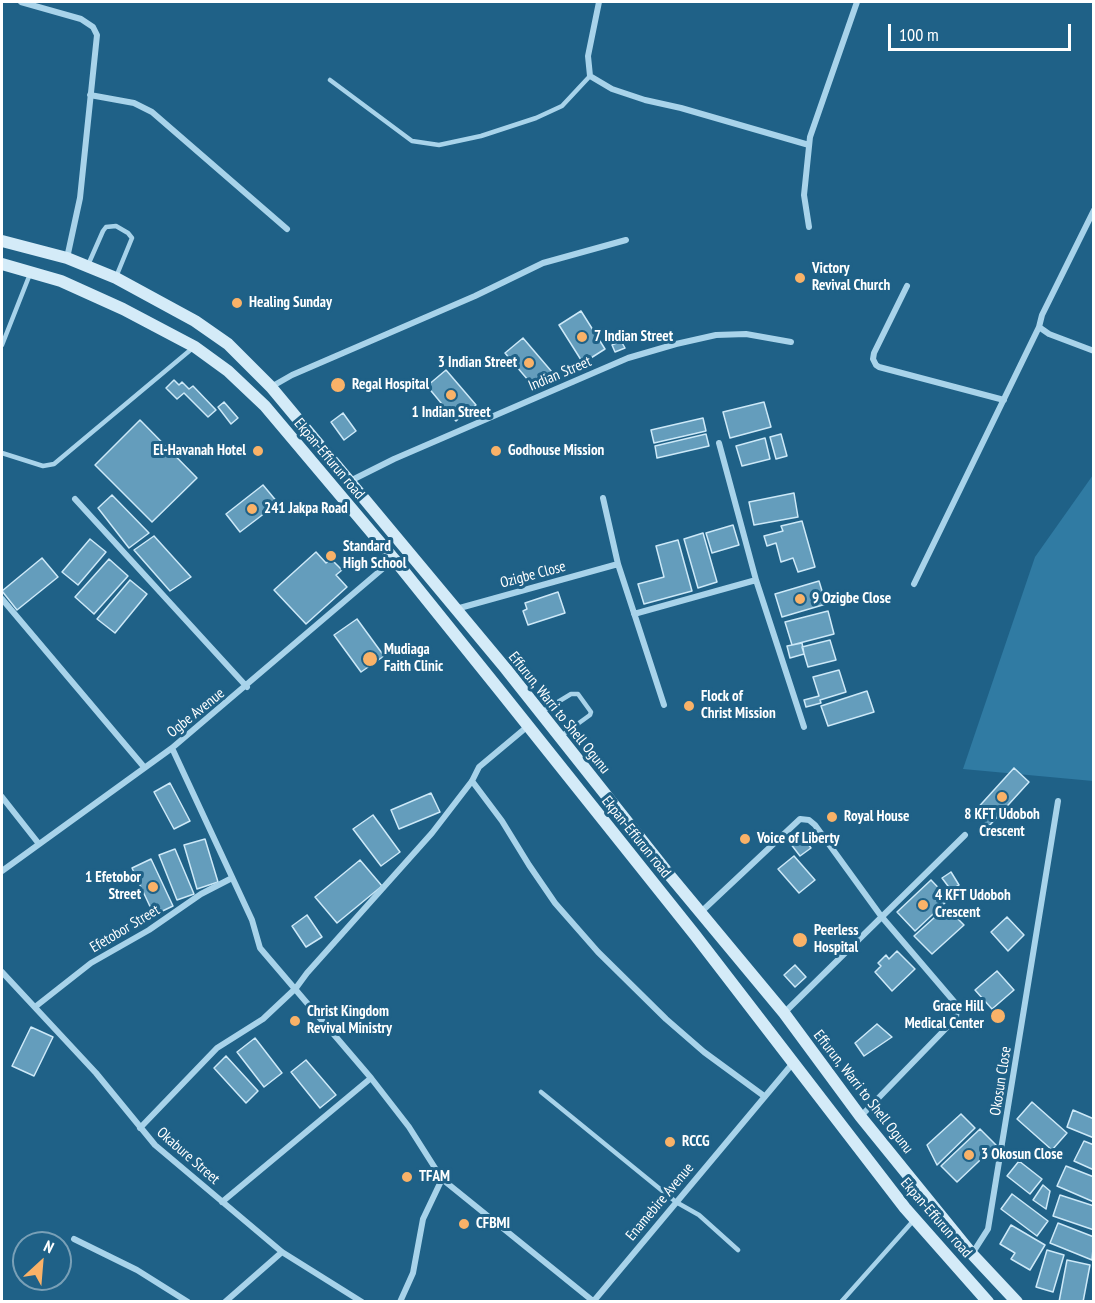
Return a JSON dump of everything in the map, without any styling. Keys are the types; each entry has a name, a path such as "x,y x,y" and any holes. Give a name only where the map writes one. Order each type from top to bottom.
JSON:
{"main road":[{"name":"Effurun, Warri to Shell Ogunu","path":"2,242 67,258 116,278 195,321 228,344 271,387 541,713 784,1013 860,1116 972,1254 1017,1302"},
{"name":"Ekpan-Effurun road","path":"2,264 61,281 123,309 195,346 228,371 265,406 394,559 528,726 695,935 915,1219 988,1302"}],"street":[{"path":"21,2 81,19 93,27 97,35 80,198 67,258"},
{"path":"599,2 588,56 590,76 612,89 645,100 809,145"},
{"path":"808,227 804,195 810,137 857,2"},
{"path":"90,95 134,103 152,112 286,229"},
{"path":"914,584 1094,210"},
{"path":"271,387 292,375 474,296 543,263 626,240"},
{"path":"907,286 874,353 873,359 876,365 1004,400"},
{"path":"1039,327 1049,334 1094,351"},
{"name":"Indian Street","path":"350,481 394,459 628,358 716,335 746,334 791,342"},
{"path":"718,443 756,580 804,727"},
{"path":"603,498 618,564 664,705"},
{"path":"75,499 247,687"},
{"name":"Ogbe Avenue","path":"2,871 172,748 247,687 394,559"},
{"name":"Ozigbe Close","path":"455,609 618,564"},
{"path":"634,614 756,580"},
{"path":"2,599 144,767"},
{"path":"140,1128 217,1048 263,1019 296,988 432,833 472,781 479,767 528,726"},
{"path":"172,748 252,920 260,948 371,1078 409,1127 442,1179 595,1301"},
{"path":"472,781 502,821 555,903 598,952 666,1019 704,1052 764,1096"},
{"path":"2,797 39,844"},
{"name":"Okosun Close","path":"972,1254 988,1229 1058,801"},
{"path":"700,912 800,819 809,820 881,916 957,1005 956,1018 860,1116"},
{"path":"784,1013 965,835"},
{"name":"Efetobor Street","path":"35,1007 91,963 149,930 201,894 232,878"},
{"name":"Okabure Street","path":"2,972 96,1073 155,1145 282,1252 362,1302"},
{"name":"Enamebire Avenue","path":"595,1301 793,1062"},
{"path":"222,1202 342,1105 371,1078"},
{"path":"400,1302 413,1273 423,1219 442,1179"},
{"path":"74,1239 137,1270 188,1302"},
{"path":"225,1302 282,1252"}],"lane":[{"path":"330,80 412,141 439,145 481,136 537,118 562,106 590,76"},
{"path":"88,265 102,231 106,227 116,226 132,238 116,278"},
{"path":"2,345 31,272"},
{"path":"2,453 43,466 54,464 195,346"},
{"path":"541,713 571,694 578,693 591,712 590,716 560,737"},
{"path":"541,1092 676,1202 699,1215 738,1250"},
{"path":"841,1302 915,1219"}],"shaded area":[{"path":"1093,475 1093,781 963,769 1035,557"}],"building":[{"name":"7 Indian Street","path":"581,311 605,349 583,363 559,325"},
{"name":"3 Indian Street","path":"523,338 552,372 534,387 505,353"},
{"path":"621,341 625,348 615,352 612,345"},
{"name":"1 Indian Street","path":"446,370 476,405 456,421 427,386"},
{"path":"174,380 179,385 182,382 189,389 193,386 216,410 208,417 184,393 177,399 166,388"},
{"path":"224,402 238,418 231,424 218,407"},
{"path":"764,402 771,427 730,438 723,412"},
{"path":"343,413 356,431 344,440 331,422"},
{"path":"703,418 706,431 654,443 651,430"},
{"path":"140,420 197,478 152,522 95,465"},
{"path":"706,434 709,446 657,458 655,446"},
{"path":"781,434 787,456 776,459 770,437"},
{"path":"765,438 770,459 742,466 736,446"},
{"name":"241 Jakpa Road","path":"263,485 278,503 240,532 226,514"},
{"path":"794,493 798,517 754,525 749,502"},
{"path":"112,495 149,533 129,548 98,508"},
{"path":"802,521 815,567 798,572 793,558 781,562 776,543 767,546 764,536 783,531 781,526"},
{"path":"733,525 739,545 712,553 706,533"},
{"path":"703,533 717,582 698,588 684,539"},
{"path":"154,536 191,577 170,591 134,550"},
{"path":"90,539 106,552 78,585 62,572"},
{"path":"678,540 692,591 644,604 638,584 664,577 656,546"},
{"path":"316,552 326,563 331,559 342,570 336,575 347,587 306,624 274,590"},
{"path":"42,558 58,577 17,610 2,591"},
{"path":"109,559 128,576 94,614 75,597"},
{"path":"130,580 147,594 115,633 97,619"},
{"name":"9 Ozigbe Close","path":"819,581 826,604 782,617 775,594"},
{"path":"558,592 565,613 528,625 523,611 527,609 525,603"},
{"path":"828,611 834,634 792,645 785,622"},
{"path":"357,619 384,656 361,672 334,635"},
{"path":"830,640 836,660 808,667 802,647"},
{"path":"802,643 804,654 790,658 787,646"},
{"path":"839,670 846,692 806,707 804,700 819,696 813,677"},
{"path":"867,691 874,712 828,726 821,706"},
{"name":"8 KFT Udoboh Crescent","path":"1014,768 1029,782 989,826 974,812"},
{"path":"170,783 190,821 174,829 154,792"},
{"path":"431,793 440,812 399,829 391,810"},
{"path":"373,815 400,852 381,866 353,829"},
{"path":"798,831 811,848 800,856 787,839"},
{"path":"205,839 218,882 197,889 184,845"},
{"path":"175,849 194,894 177,900 159,855"},
{"path":"794,856 815,880 799,893 778,869"},
{"name":"1 Efetobor Street","path":"151,859 173,906 154,915 132,868"},
{"path":"360,860 382,886 337,923 315,897"},
{"path":"951,872 959,885 951,890 942,878"},
{"name":"4 KFT Udoboh Crescent","path":"931,880 949,899 915,931 897,912"},
{"path":"946,907 964,925 932,954 914,936"},
{"path":"307,915 322,937 306,947 292,926"},
{"path":"1007,917 1024,935 1008,951 991,932"},
{"path":"897,951 915,969 892,991 875,972 881,966 878,963 886,955 889,959"},
{"path":"795,965 806,977 795,987 784,975"},
{"path":"997,971 1014,990 992,1009 975,990"},
{"path":"877,1024 892,1037 864,1056 855,1043"},
{"path":"31,1027 53,1037 34,1076 12,1066"},
{"path":"255,1038 282,1073 264,1087 237,1052"},
{"path":"226,1056 258,1091 246,1103 214,1068"},
{"path":"306,1060 336,1095 320,1108 291,1072"},
{"path":"1032,1102 1067,1133 1052,1150 1017,1119"},
{"path":"1073,1110 1094,1119 1094,1138 1067,1127"},
{"path":"961,1114 975,1128 937,1165 927,1145"},
{"name":"3 Okosun Close","path":"980,1129 996,1145 957,1182 941,1166"},
{"path":"1084,1141 1094,1145 1094,1170 1074,1161"},
{"path":"1019,1161 1042,1179 1030,1194 1007,1176"},
{"path":"1066,1166 1094,1177 1094,1202 1057,1186"},
{"path":"1043,1185 1050,1191 1046,1209 1033,1200"},
{"path":"1012,1194 1048,1221 1037,1236 1001,1209"},
{"path":"1060,1195 1094,1206 1094,1230 1053,1216"},
{"path":"1058,1223 1094,1237 1092,1260 1050,1243"},
{"path":"1011,1225 1045,1245 1030,1270 1011,1259 1015,1253 1000,1244"},
{"path":"1047,1250 1064,1255 1053,1292 1036,1287"},
{"path":"1067,1260 1090,1265 1083,1302 1059,1302"}],"place":[{"name":"Victory Revival Church","path":"800,278"},
{"name":"Healing Sunday","path":"237,303"},
{"name":"7 Indian Street","path":"582,337"},
{"name":"3 Indian Street","path":"529,363"},
{"name":"Regal Hospital","path":"338,385"},
{"name":"1 Indian Street","path":"451,395"},
{"name":"El-Havanah Hotel","path":"258,451"},
{"name":"Godhouse Mission","path":"496,451"},
{"name":"241 Jakpa Road","path":"252,509"},
{"name":"Standard High School","path":"331,556"},
{"name":"9 Ozigbe Close","path":"800,599"},
{"name":"Mudiaga Faith Clinic","path":"370,659"},
{"name":"Flock of Christ Mission","path":"689,706"},
{"name":"8 KFT Udoboh Crescent","path":"1002,797"},
{"name":"Royal House","path":"832,817"},
{"name":"Voice of Liberty","path":"745,839"},
{"name":"1 Efetobor Street","path":"153,887"},
{"name":"4 KFT Udoboh Crescent","path":"923,905"},
{"name":"Peerless Hospital","path":"800,940"},
{"name":"Grace Hill Medical Center","path":"998,1016"},
{"name":"Christ Kingdom Revival Ministry","path":"295,1021"},
{"name":"RCCG","path":"670,1142"},
{"name":"3 Okosun Close","path":"969,1155"},
{"name":"TFAM","path":"407,1177"},
{"name":"CFBMI","path":"464,1224"}]}
